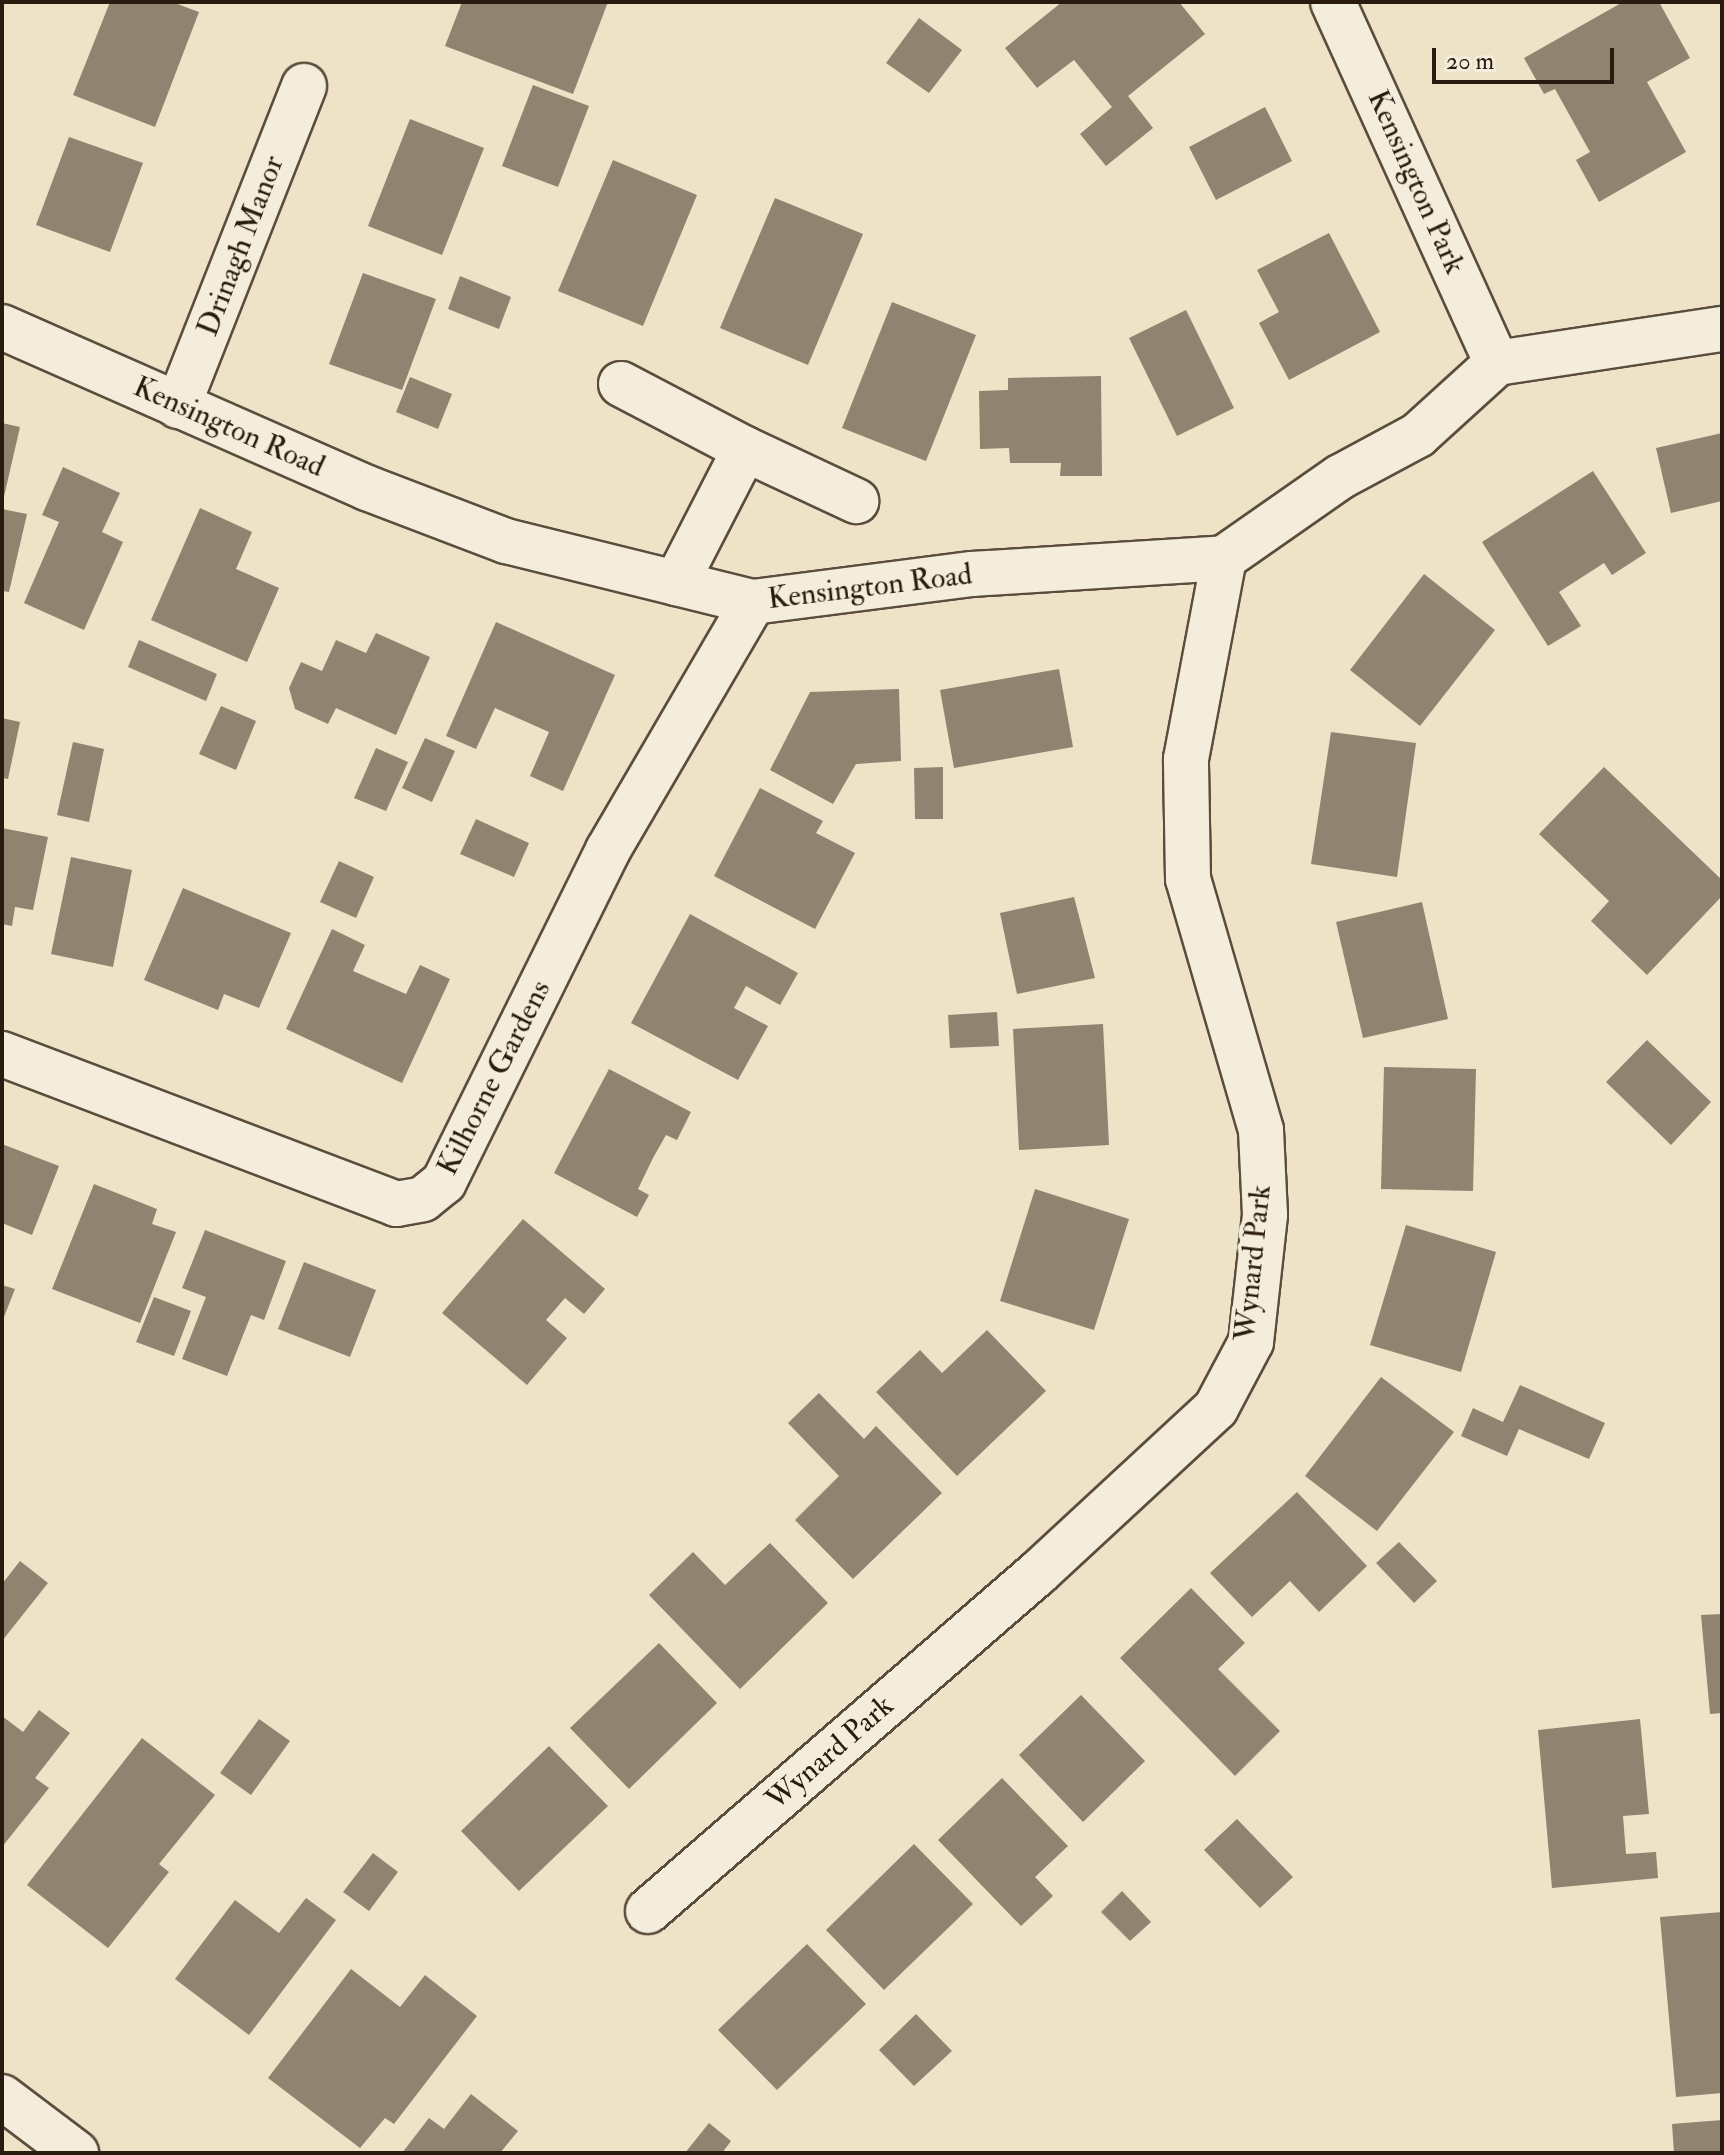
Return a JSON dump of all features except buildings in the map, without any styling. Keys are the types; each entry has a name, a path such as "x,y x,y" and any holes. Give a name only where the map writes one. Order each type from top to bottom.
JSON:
{"street":[{"name":"Kensington Park","path":"1333,2 1497,363"},
{"name":"Drinagh Manor","path":"178,406 304,86"},
{"name":"Kensington Road","path":"2,327 178,406 506,541 753,602 972,574 1224,558"},
{"path":"1224,558 1340,477 1418,435 1497,363 1722,329"},
{"path":"621,384 745,449 856,501"},
{"path":"676,583 745,449"},
{"name":"Wynard Park","path":"648,1911 1039,1572 1216,1408 1251,1342 1265,1215 1261,1130 1188,879 1186,759 1224,558"},
{"name":"Kilhorne Gardens","path":"2,1054 396,1204 423,1199 444,1182 608,850 753,602"},
{"path":"2,2097 76,2153"}]}
